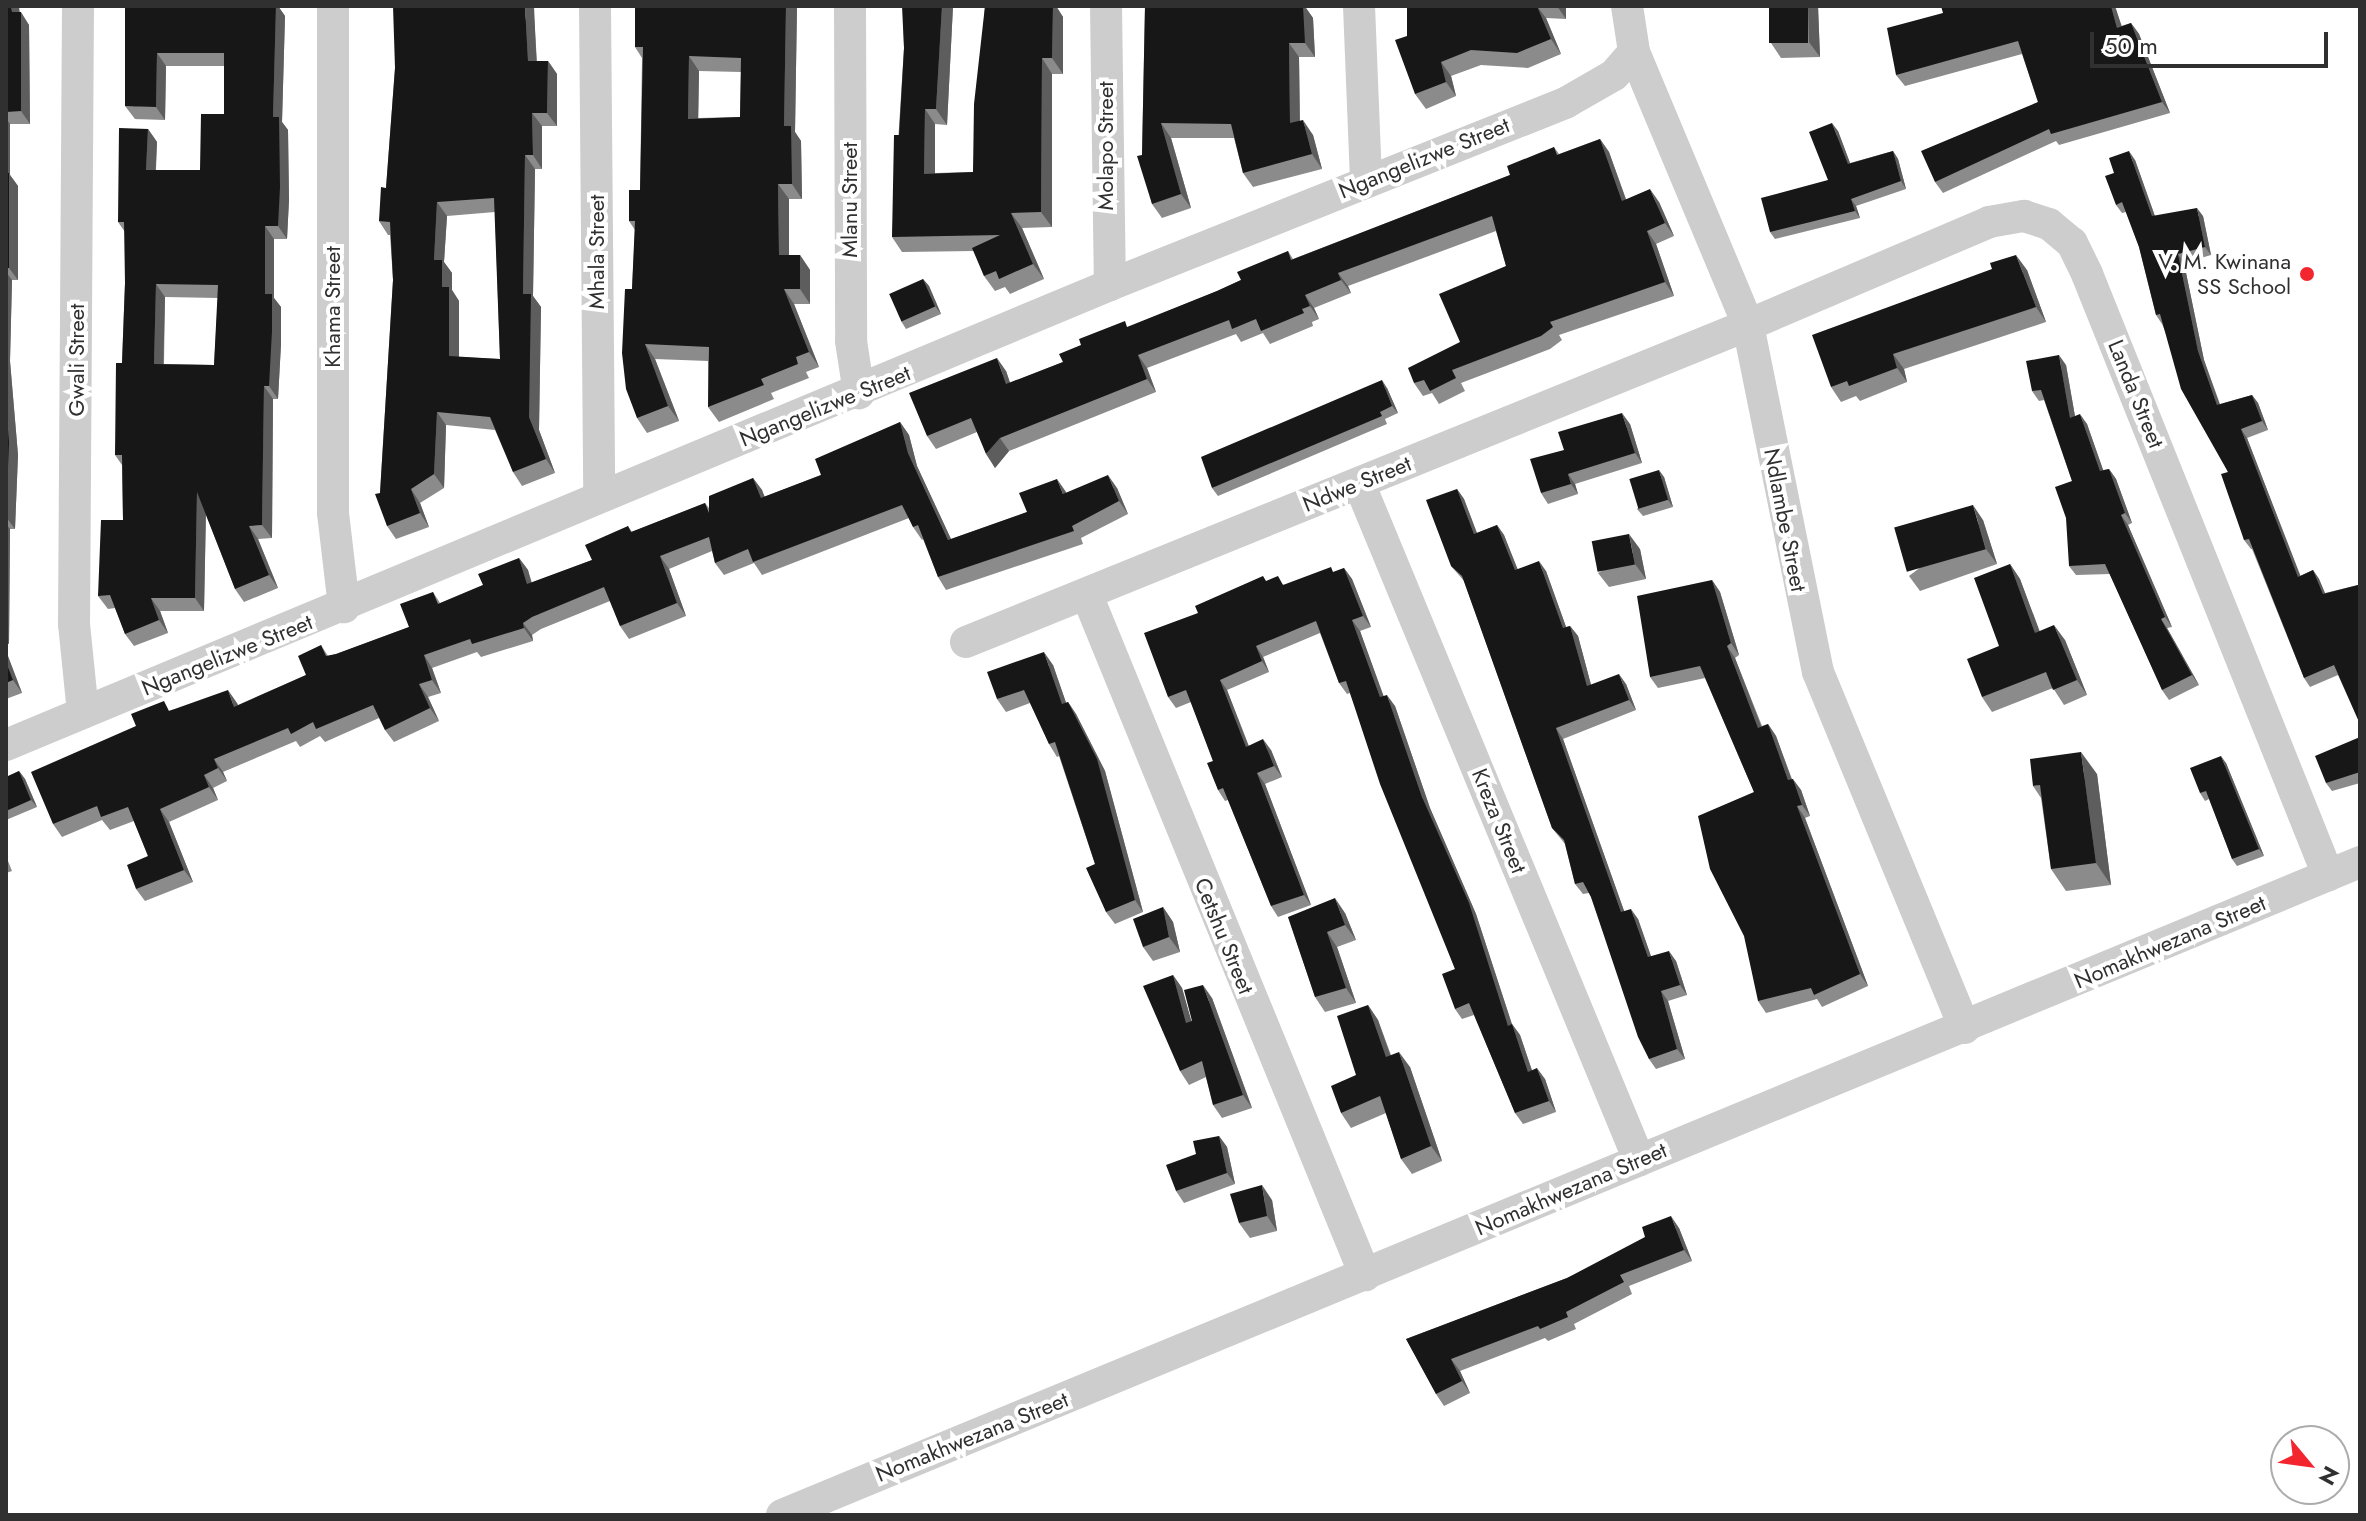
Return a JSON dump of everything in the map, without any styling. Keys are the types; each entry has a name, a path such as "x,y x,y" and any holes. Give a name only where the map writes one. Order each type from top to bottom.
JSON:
{"street":[{"name":"Gwali Street","path":"78,6 74,624 83,713"},
{"name":"Khama Street","path":"333,6 333,513 344,607"},
{"name":"Mhala Street","path":"595,6 599,497"},
{"name":"Mlanu Street","path":"850,6 851,341 859,393"},
{"name":"Molapo Street","path":"1106,6 1110,285"},
{"path":"1359,6 1366,181"},
{"name":"Ndlambe Street","path":"1627,6 1634,52 1748,325 1818,672 1965,1028"},
{"name":"Ngangelizwe Street","path":"6,745 344,607 599,497 859,393 1110,285 1567,102 1614,75 1634,52"},
{"name":"Landa Street","path":"1748,325 1989,222 2024,216 2049,224 2072,243 2328,875"},
{"name":"Ndwe Street","path":"966,642 1748,325"},
{"name":"Kreza Street","path":"1359,483 1639,1160"},
{"name":"Cetshu Street","path":"1087,595 1365,1275"},
{"name":"Nomakhwezana Street","path":"782,1515 2360,862"}],"building":[{"path":"6,6 11,6 12,12 21,12 21,111 6,112"},
{"path":"125,6 276,6 273,117 279,117 278,226 265,226 265,294 272,294 272,331 269,386 264,386 262,525 249,526 269,575 235,589 197,492 195,598 151,598 159,620 125,634 110,595 98,596 101,520 123,520 122,455 115,455 116,363 122,363 125,283 124,222 118,222 119,128 148,129 146,170 200,170 201,114 224,114 224,53 157,53 156,107 125,106","holes":["156,284 218,285 214,365 154,364"]},
{"path":"393,6 525,6 528,61 548,61 547,113 532,113 533,155 525,155 523,294 531,294 529,417 546,459 513,472 490,417 437,412 434,474 411,489 420,513 387,526 375,494 380,493 393,280 390,222 379,221 381,187 386,188 395,68","holes":["494,198 500,359 449,356 449,287 442,287 442,260 434,260 437,202"]},
{"path":"635,6 786,6 784,126 791,126 792,184 778,184 779,255 800,255 800,289 784,289 809,352 796,357 798,364 761,379 764,385 708,407 709,347 645,344 668,406 637,418 626,389 622,353 625,289 632,289 635,221 629,221 629,190 640,190 643,47 635,47","holes":["689,56 741,58 740,117 688,119"]},
{"path":"902,6 942,6 936,109 925,109 924,174 973,172 974,104 985,6 1053,6 1052,58 1042,58 1041,212 1011,213 1033,264 999,279 996,271 984,276 972,248 1000,235 892,237 894,135 899,135 904,48"},
{"path":"1145,6 1303,6 1305,43 1289,43 1290,123 1303,120 1312,154 1243,173 1231,124 1161,123 1181,194 1152,204 1137,156 1142,155"},
{"path":"1407,6 1537,6 1551,39 1517,53 1471,50 1441,62 1446,82 1415,94 1395,40 1407,36"},
{"path":"1769,6 1808,6 1808,43 1769,43"},
{"path":"1941,6 2111,6 2117,28 2131,23 2162,102 2051,134 2049,129 1935,182 1921,151 2038,102 2018,41 1896,75 1887,28 1943,13"},
{"path":"1832,123 1848,164 1893,151 1901,181 1851,199 1855,211 1770,232 1761,198 1828,180 1809,132"},
{"path":"1600,139 1622,201 1650,189 1665,223 1647,231 1665,282 1550,322 1553,327 1541,336 1452,370 1456,378 1430,391 1424,380 1414,383 1408,368 1460,342 1439,294 1506,266 1492,216 1338,273 1341,280 1305,295 1310,306 1302,309 1304,313 1261,331 1256,319 1232,329 1229,320 1138,355 1147,379 1000,438 986,454 971,418 927,436 909,393 997,358 1006,384 1063,362 1059,354 1081,345 1079,339 1125,321 1127,327 1241,280 1237,272 1288,251 1291,260 1510,175 1507,166 1554,147 1557,155"},
{"path":"2129,151 2152,216 2197,208 2205,247 2178,254 2198,351 2217,405 2252,395 2262,421 2241,429 2298,577 2313,570 2323,594 2358,585 2360,724 2334,665 2304,678 2249,539 2244,540 2221,474 2228,472 2181,389 2160,314 2156,315 2139,247 2122,202 2116,205 2105,176 2114,173 2109,158"},
{"path":"6,173 9,173 9,268 6,268"},
{"path":"2016,255 2036,307 1893,354 1897,368 1849,386 1847,381 1831,387 1812,335 1992,269 1990,263"},
{"path":"923,279 935,306 901,321 889,294"},
{"path":"2059,355 2070,418 2080,414 2100,471 2109,469 2125,513 2121,515 2165,617 2161,619 2192,675 2162,690 2105,564 2069,566 2066,518 2055,487 2072,481 2041,390 2032,391 2026,361"},
{"path":"1382,380 1392,406 1380,412 1382,416 1212,488 1201,457"},
{"path":"6,406 9,442 6,517"},
{"path":"1622,413 1635,453 1568,474 1571,484 1541,493 1530,459 1564,450 1558,432"},
{"path":"900,422 908,453 948,540 1027,512 1019,493 1057,479 1063,494 1108,475 1119,501 1072,526 1074,531 938,577 918,525 913,527 902,505 753,562 748,549 715,563 709,537 660,556 677,603 620,626 604,587 532,617 523,623 524,628 472,644 470,639 424,655 432,680 419,684 430,708 385,730 373,705 316,729 313,722 291,734 288,728 214,759 218,768 204,775 209,787 160,809 184,870 136,889 127,865 148,856 128,807 101,817 97,806 53,824 31,772 136,726 131,714 164,701 169,711 228,690 234,707 306,675 298,656 321,645 326,656 336,654 409,627 400,604 433,592 438,604 483,585 478,574 519,558 527,584 592,560 585,545 628,526 631,532 705,503 709,513 709,496 753,478 761,498 821,475 815,459"},
{"path":"1659,470 1668,500 1638,509 1629,479"},
{"path":"1457,489 1474,534 1497,525 1515,570 1539,561 1563,628 1570,626 1587,686 1619,674 1629,700 1556,728 1621,912 1631,909 1648,957 1669,951 1680,985 1661,991 1677,1049 1649,1059 1638,1037 1591,897 1583,882 1575,884 1564,840 1552,828 1462,576 1451,566 1426,500"},
{"path":"1973,505 1986,549 1907,572 1894,528"},
{"path":"1629,534 1635,564 1598,572 1592,541"},
{"path":"2010,564 2035,633 2054,625 2077,680 2053,690 2046,672 1982,697 1967,659 1999,646 1974,578"},
{"path":"1331,567 1333,572 1344,568 1363,616 1352,620 1380,697 1387,695 1422,797 1469,903 1508,1026 1512,1024 1528,1072 1537,1068 1549,1101 1515,1113 1469,1003 1455,1009 1442,974 1455,969 1380,784 1346,681 1339,683 1316,621 1256,646 1262,661 1220,680 1246,747 1263,739 1274,766 1257,773 1304,895 1271,906 1223,788 1218,790 1207,763 1213,761 1186,690 1168,697 1144,633 1198,613 1195,606 1263,576 1266,581 1278,576 1283,585"},
{"path":"1712,580 1731,643 1727,646 1758,728 1768,724 1788,780 1793,779 1802,805 1797,806 1860,974 1814,995 1811,988 1758,1001 1744,936 1710,869 1698,816 1754,792 1700,666 1650,677 1637,596"},
{"path":"1044,652 1062,704 1068,702 1097,759 1135,900 1106,912 1086,868 1095,864 1055,742 1049,744 1024,690 997,699 987,672"},
{"path":"6,662 13,680 6,683"},
{"path":"2360,737 2360,772 2326,783 2315,756"},
{"path":"2081,752 2096,863 2051,869 2040,785 2033,786 2030,759"},
{"path":"2221,756 2259,849 2232,859 2206,791 2200,793 2190,768"},
{"path":"19,771 31,800 6,811 6,777"},
{"path":"1335,898 1345,925 1327,932 1346,988 1315,997 1288,917"},
{"path":"1163,907 1169,937 1143,947 1133,919"},
{"path":"1173,975 1186,1023 1192,1021 1184,990 1203,985 1243,1095 1213,1105 1202,1061 1180,1071 1143,986"},
{"path":"1368,1005 1386,1057 1399,1052 1431,1146 1401,1159 1380,1096 1341,1113 1331,1086 1356,1075 1337,1016"},
{"path":"1219,1136 1227,1173 1176,1191 1166,1165 1196,1154 1193,1141"},
{"path":"1262,1185 1267,1216 1239,1223 1230,1194"},
{"path":"1671,1216 1684,1250 1620,1275 1624,1282 1566,1312 1568,1317 1451,1359 1462,1381 1436,1394 1406,1339 1567,1278 1645,1237 1642,1227"}],"place":[{"name":"V. M. Kwinana SS School","path":"2307,274"}]}
